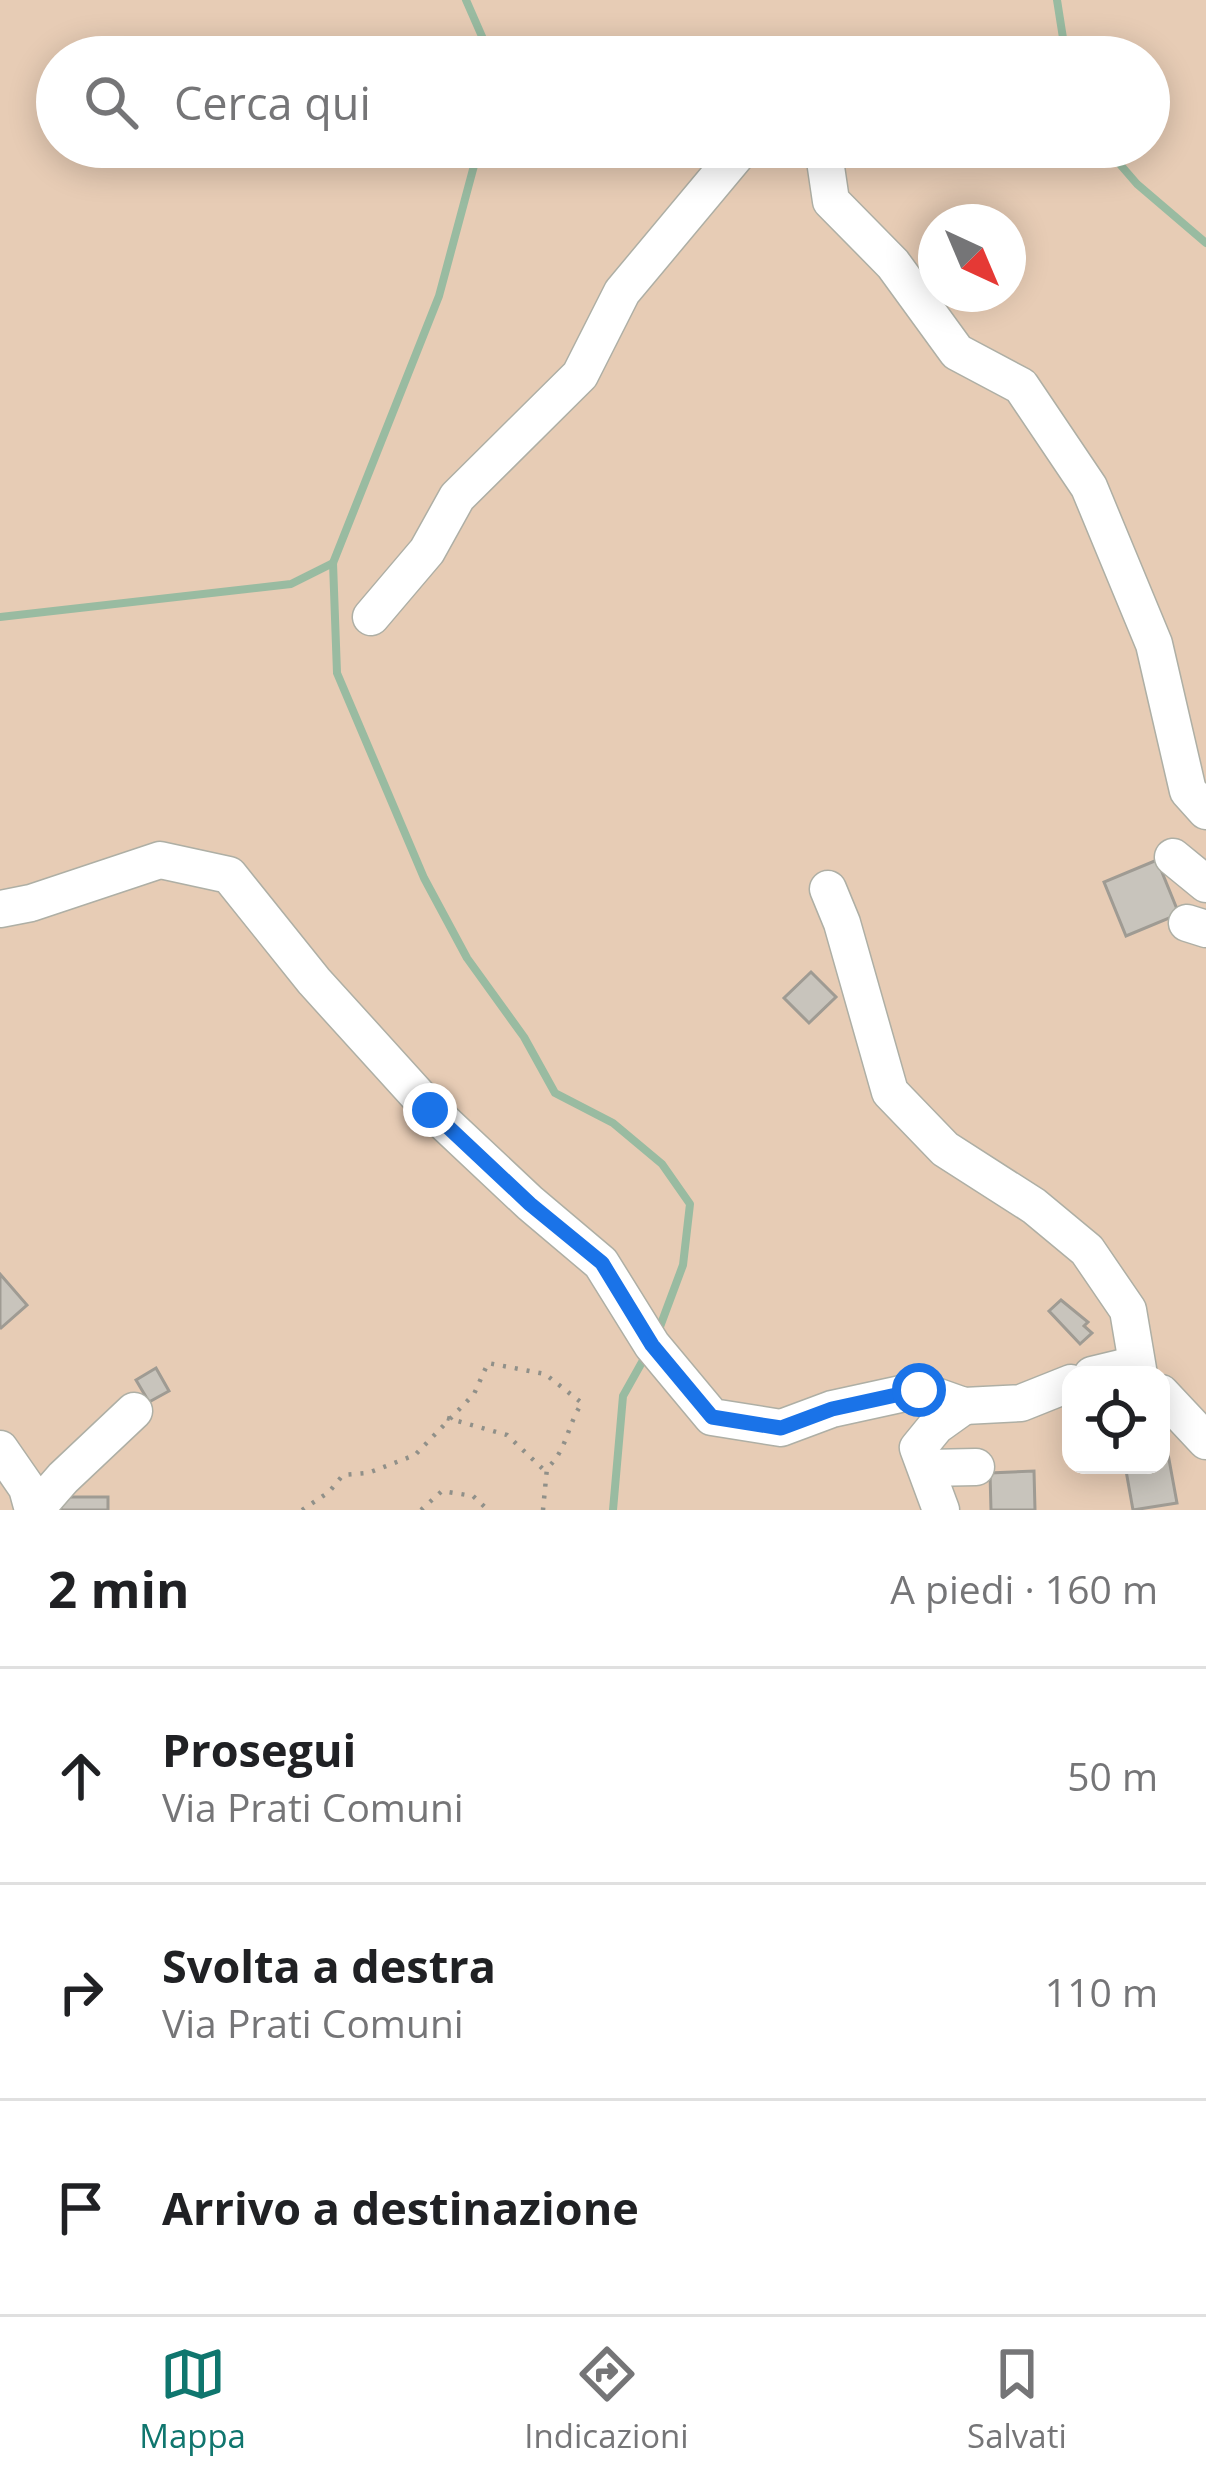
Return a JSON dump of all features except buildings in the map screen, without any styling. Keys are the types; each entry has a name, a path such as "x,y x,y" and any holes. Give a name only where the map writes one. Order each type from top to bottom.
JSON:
{"street":[{"path":"370,617 427,551 457,496 580,375 622,292 725,168"},
{"path":"826,168 830,201 892,264 957,352 1022,386 1089,487 1154,644 1188,791 1206,811"},
{"path":"1173,857 1206,884"},
{"path":"0,908 31,903 160,860 230,875 314,981 430,1110 530,1204 602,1263 652,1345 712,1417 781,1428 832,1409 919,1390 964,1406 1021,1403 1062,1387"},
{"path":"828,889 890,1093 945,1149 1034,1206 1087,1250 1128,1310 1136,1366"},
{"path":"1170,1403 1206,1442"},
{"path":"941,1510 918,1448 936,1426 964,1406"},
{"path":"0,1449 27,1488 34,1510 134,1411"},
{"path":"927,1468 976,1468"}],"path":[{"path":"302,1510 328,1492 343,1474 368,1473 415,1455 474,1394 488,1363 545,1374 582,1402 571,1419 561,1456 546,1472 543,1510"},
{"path":"447,1418 507,1436 546,1472"},
{"path":"421,1510 442,1491 473,1496 488,1510"}],"shaded area":[{"path":"0,0 1206,0 1206,1510 0,1510"}],"waterway":[{"path":"466,0 482,36"},
{"path":"1057,0 1063,36"},
{"path":"473,168 439,296 333,563 337,673 424,878 467,958 524,1037 555,1093 613,1123 662,1164 690,1204 683,1265 658,1332"},
{"path":"1123,168 1206,243"},
{"path":"0,617 291,584 333,563"},
{"path":"613,1510 623,1396 646,1355"}],"route":[{"path":"430,1110 530,1204 602,1263 652,1345 712,1417 781,1428 832,1409 919,1390"}]}
